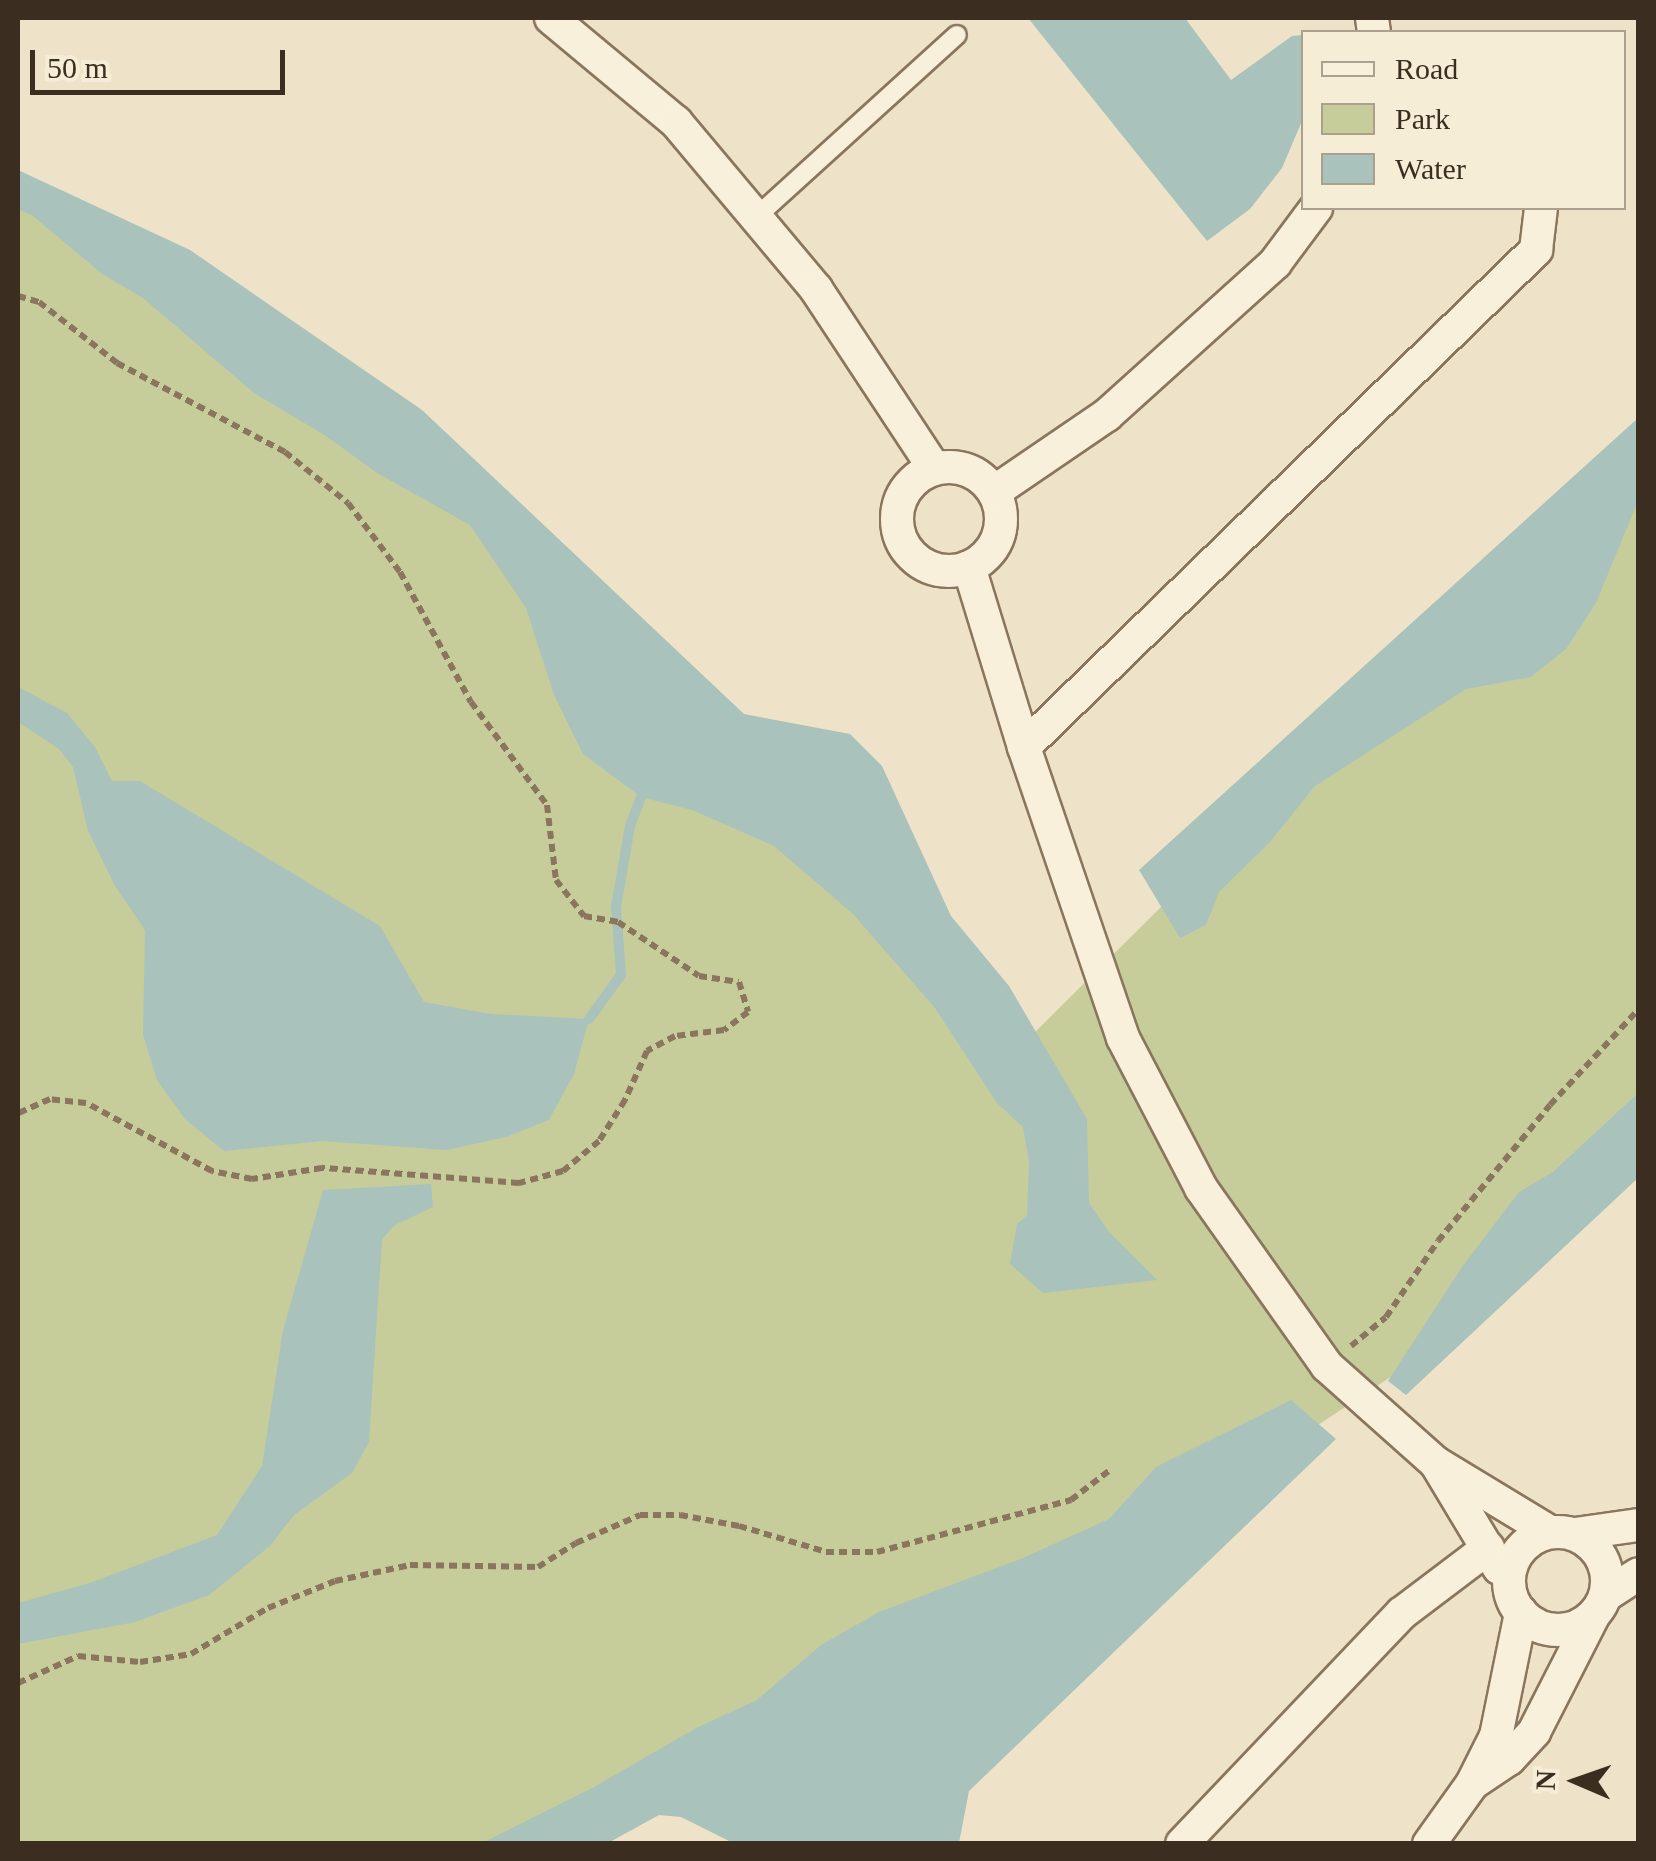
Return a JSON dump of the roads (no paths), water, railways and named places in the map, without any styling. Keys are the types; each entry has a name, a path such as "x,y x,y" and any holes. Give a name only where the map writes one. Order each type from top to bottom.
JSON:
{"street":[{"path":"552,18 676,122 816,288 934,468"},
{"path":"994,492 1107,415 1275,264 1315,210"},
{"path":"1024,748 1536,250 1542,210"},
{"path":"955,466 978,475 994,492 1001,517 995,543 969,567 938,570 915,559 901,540 896,523 904,492 917,476 934,468 955,466"},
{"path":"969,567 1024,748 1123,1038 1201,1188 1327,1366 1436,1463 1601,1555 1600,1605 1534,1732 1508,1759 1472,1784"},
{"path":"1436,1463 1515,1599 1550,1630 1567,1630 1638,1574"},
{"path":"1429,1844 1472,1784 1496,1736 1518,1551 1529,1540 1638,1525"},
{"path":"1182,1844 1402,1613 1488,1548"}],"lane":[{"path":"756,217 957,35"}],"water":[{"path":"1028,18 1185,18 1231,80 1292,36 1301,35 1301,123 1282,168 1250,209 1207,241"},
{"path":"18,170 190,250 422,410 744,714 850,734 882,766 951,916 1009,986 1087,1119 1089,1203 1109,1232 1157,1280 1043,1293 1010,1264 1017,1224 1027,1215 1029,1162 1023,1127 997,1103 935,1008 853,914 774,846 692,810 641,797 583,754 554,695 526,608 470,525 377,473 326,436 254,393 143,298 102,274 33,216 18,209"},
{"path":"1638,418 1638,501 1596,603 1566,649 1531,677 1466,689 1315,786 1270,842 1219,892 1206,925 1180,938 1139,870"},
{"path":"18,687 67,713 95,747 112,781 140,781 380,926 424,1002 491,1014 589,1019 574,1074 549,1120 506,1137 446,1150 322,1141 224,1151 185,1119 157,1080 143,1035 145,930 115,886 88,831 73,767 59,749 18,722"},
{"path":"1638,1093 1638,1178 1406,1395 1388,1381 1462,1267 1519,1192 1553,1172"},
{"path":"431,1184 433,1207 395,1225 382,1239 369,1442 352,1473 294,1515 270,1546 209,1595 135,1622 18,1644 18,1603 90,1583 217,1535 262,1466 283,1330 323,1190"},
{"path":"1291,1400 1336,1439 969,1791 959,1843 733,1843 681,1817 659,1815 608,1843 482,1843 594,1787 696,1728 757,1700 821,1645 879,1612 1023,1558 1109,1519 1156,1467"}],"waterway":[{"path":"589,1019 621,975 616,907 630,826 641,797"}]}
